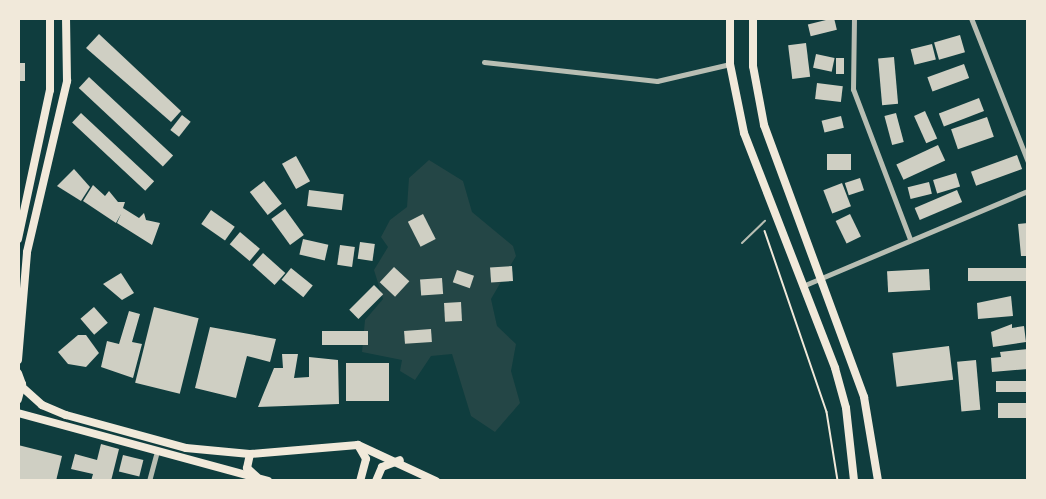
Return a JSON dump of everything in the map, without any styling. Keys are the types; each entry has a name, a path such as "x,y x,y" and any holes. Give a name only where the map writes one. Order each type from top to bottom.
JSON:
{"highway":[{"path":"18,238 50,90 50,18"},
{"path":"18,360 27,252 67,81 66,18"},
{"path":"730,18 730,64 749,151 805,285 846,408 854,481"},
{"path":"753,18 753,66 764,125 864,397 878,481"},
{"path":"18,373 22,387 42,405 66,415 186,448 250,454 358,445 400,460 436,481"},
{"path":"18,399 22,387"},
{"path":"18,413 156,455 264,480"},
{"path":"358,445 366,459 360,481"},
{"path":"250,454 247,468 264,480"},
{"path":"376,481 382,467 400,460"}],"street":[{"path":"854,18 853,89 910,239"},
{"path":"970,18 1028,162"},
{"path":"484,62 657,81 730,64"},
{"path":"805,285 1028,191"},
{"path":"149,481 156,455"}],"lane":[{"path":"742,243 765,221"}],"path":[{"path":"764,230 827,412 838,481"}],"shaded area":[{"path":"429,160 463,181 472,212 513,246 516,256 491,299 497,326 516,344 511,371 520,403 495,432 471,416 452,354 431,356 415,380 400,371 402,360 362,352 365,320 383,299 374,270 388,247 381,237 390,220 407,207 409,178"}],"building":[{"path":"834,18 837,30 811,36 808,25"},
{"path":"99,34 181,111 171,122 86,48"},
{"path":"960,35 965,52 939,60 934,42"},
{"path":"806,43 810,77 792,79 788,45"},
{"path":"932,44 936,60 915,65 911,49"},
{"path":"816,54 835,58 832,72 813,68"},
{"path":"894,57 898,104 882,105 878,58"},
{"path":"836,58 844,58 844,74 836,74"},
{"path":"19,63 25,63 25,81 19,81"},
{"path":"964,64 969,78 932,91 927,77"},
{"path":"89,77 173,155 163,166 79,88"},
{"path":"817,83 843,86 841,102 815,99"},
{"path":"979,98 984,111 944,126 939,113"},
{"path":"925,111 937,138 926,143 914,116"},
{"path":"81,113 154,181 145,191 72,123"},
{"path":"896,113 904,142 892,145 884,116"},
{"path":"182,115 191,122 179,137 170,130"},
{"path":"841,116 844,128 824,132 822,121"},
{"path":"987,117 994,137 958,149 951,129"},
{"path":"938,145 945,160 903,180 896,164"},
{"path":"827,154 851,154 851,170 827,170"},
{"path":"1017,155 1022,169 976,186 971,172"},
{"path":"296,156 310,181 296,189 282,164"},
{"path":"74,169 90,187 81,201 57,186"},
{"path":"956,173 960,186 937,193 933,180"},
{"path":"860,178 864,190 849,195 845,183"},
{"path":"264,181 282,204 268,215 250,192"},
{"path":"929,182 932,194 911,199 908,187"},
{"path":"842,183 851,206 832,214 823,190"},
{"path":"93,185 105,196 109,191 118,202 125,202 123,208 139,218 144,213 146,220 160,223 152,245 117,223 121,214 116,223 83,201"},
{"path":"309,190 344,194 342,210 307,206"},
{"path":"957,190 962,202 920,220 915,208"},
{"path":"285,209 304,235 290,245 271,219"},
{"path":"211,210 235,227 225,241 201,224"},
{"path":"423,214 436,239 421,247 408,222"},
{"path":"850,214 861,236 847,243 836,221"},
{"path":"1028,223 1028,256 1021,256 1018,224"},
{"path":"240,232 260,249 250,261 230,244"},
{"path":"303,239 328,245 325,260 299,255"},
{"path":"360,242 375,244 372,261 358,259"},
{"path":"340,245 355,247 352,267 337,265"},
{"path":"263,253 285,273 275,285 252,265"},
{"path":"512,266 513,281 491,282 490,268"},
{"path":"394,267 409,281 395,297 380,282"},
{"path":"291,268 313,286 303,297 282,280"},
{"path":"968,268 1028,268 1028,281 968,281"},
{"path":"929,269 930,290 888,292 887,271"},
{"path":"457,270 474,276 470,288 453,282"},
{"path":"121,273 134,293 122,300 103,284"},
{"path":"442,278 443,294 421,295 420,280"},
{"path":"374,285 383,294 358,319 349,310"},
{"path":"1011,296 1013,316 978,319 977,303"},
{"path":"461,302 462,321 445,322 444,303"},
{"path":"94,307 108,323 94,335 80,319"},
{"path":"154,307 199,318 180,394 135,383"},
{"path":"129,311 140,314 132,342 142,344 133,378 101,367 107,341 119,344"},
{"path":"1012,324 1012,328 1024,326 1026,342 993,347 991,332"},
{"path":"210,327 276,339 270,362 247,356 236,398 195,388"},
{"path":"431,329 432,342 405,344 404,331"},
{"path":"322,331 368,331 368,345 322,345"},
{"path":"78,335 86,335 99,353 86,367 68,364 58,352"},
{"path":"949,346 953,380 897,387 892,353"},
{"path":"1028,349 1028,369 992,372 991,358 1001,357 1000,352"},
{"path":"282,354 298,354 294,378 309,377 309,357 338,360 339,404 258,407 274,368 283,368"},
{"path":"976,360 980,410 961,411 957,362"},
{"path":"346,363 389,363 389,401 346,401"},
{"path":"996,381 1028,381 1028,392 996,392"},
{"path":"998,403 1028,403 1028,418 998,418"},
{"path":"101,444 119,449 111,481 91,481 93,474 71,469 75,454 97,460"},
{"path":"18,445 62,456 56,481 18,481"},
{"path":"123,455 143,460 139,477 119,471"}]}
